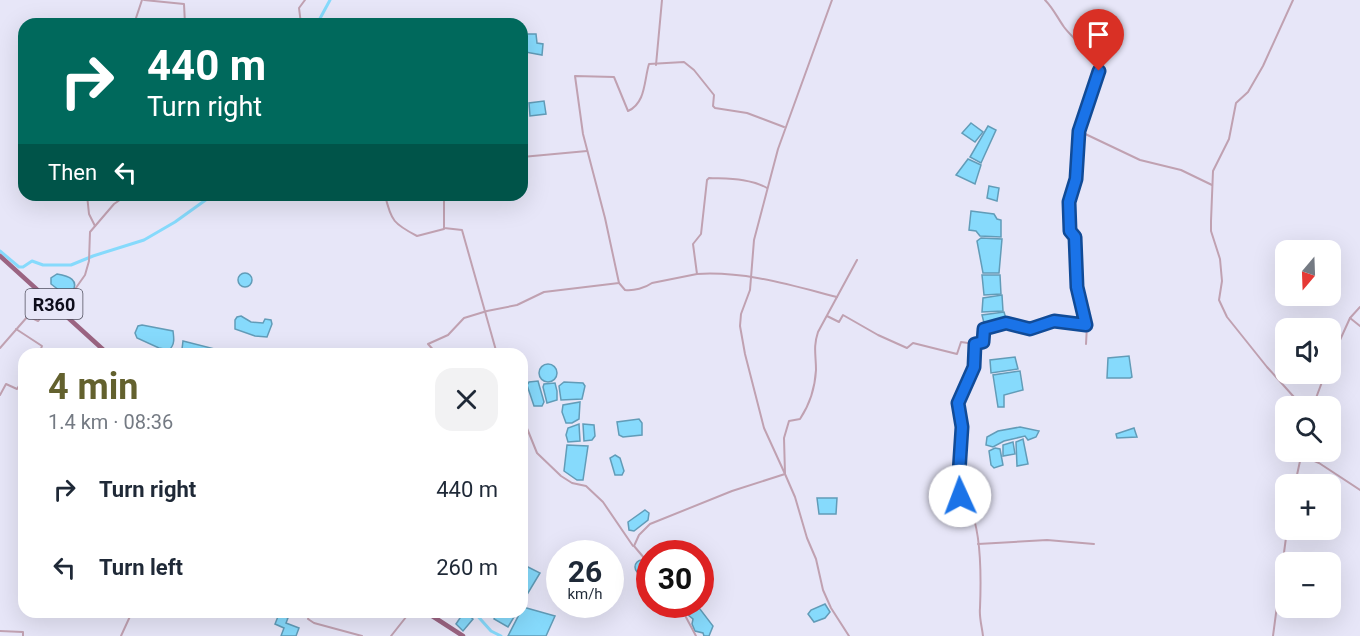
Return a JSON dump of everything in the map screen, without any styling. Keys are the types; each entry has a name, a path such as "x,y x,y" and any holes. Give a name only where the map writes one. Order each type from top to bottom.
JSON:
{"main road":[{"name":"R360","path":"0,256 101,348"},
{"path":"435,618 463,636"}],"street":[{"path":"136,18 143,0 184,4 185,18"},
{"path":"300,18 299,8 305,0"},
{"path":"656,64 662,0"},
{"path":"832,0 784,127 754,240 750,290 741,314 740,326 764,428 795,497 816,559 823,590 831,608 849,636"},
{"path":"1044,0 1097,62 1099,71 1079,131 1076,179 1069,202 1070,231 1075,237 1077,287 1086,325 1086,344"},
{"path":"1293,0 1263,66 1248,92 1236,103 1229,139 1213,171 1212,185 1212,231 1220,259 1222,281 1220,300 1227,317 1267,368 1293,396"},
{"path":"784,127 747,113 715,108 713,106 714,95 688,64 676,62 649,64 642,97 638,104 628,111 614,77 575,76 587,151 619,283 625,290 697,274 718,273 751,276 837,297"},
{"path":"1079,131 1140,160 1181,170 1212,185"},
{"path":"528,156 587,151"},
{"path":"697,274 693,244 701,234 707,180 709,178 741,179 767,188"},
{"path":"88,201 89,214 95,226"},
{"path":"60,310 81,282 89,261 90,232 118,201"},
{"path":"386,201 390,218 399,227 417,236 446,229 462,230 495,348"},
{"path":"444,201 444,228 446,229"},
{"path":"784,474 786,428 789,421 800,419 810,404 816,368 814,344 818,332 857,260"},
{"path":"432,348 428,344 448,335 464,318 517,305 544,292 619,283"},
{"path":"0,348 28,316 38,321 52,302"},
{"path":"1341,338 1350,318 1360,307"},
{"path":"827,316 839,322 843,315 907,348 913,343 957,354 961,342 975,344 983,342 984,329 1006,323 1030,329 1054,321 1086,325"},
{"path":"1350,318 1360,326"},
{"path":"16,329 42,346 41,348"},
{"path":"975,344 974,367 958,403 962,427 958,488 960,496 966,500 977,533 982,573 980,608 983,636"},
{"path":"0,395 6,384 18,387"},
{"path":"528,431 537,453 561,476 572,483 586,486 603,502 636,548"},
{"path":"1317,462 1360,490"},
{"path":"634,546 639,534 650,524 732,491 784,474"},
{"path":"978,544 1047,540 1094,544"},
{"path":"1273,636 1286,540"},
{"path":"121,636 129,618"},
{"path":"308,618 314,623 362,636"},
{"path":"391,636 405,618"},
{"path":"686,618 695,635"},
{"path":"0,631 23,632 23,636"}],"water":[{"path":"528,34 536,34 537,43 543,44 542,55 528,53"},
{"path":"544,101 546,114 530,116 529,103"},
{"path":"971,123 983,132 975,142 962,133"},
{"path":"988,126 996,130 981,163 970,157"},
{"path":"968,159 981,165 975,184 956,175"},
{"path":"989,186 999,188 997,201 987,198"},
{"path":"971,211 994,214 997,219 1001,220 1001,237 980,236 976,231 969,230"},
{"path":"981,238 1002,239 999,273 983,273 977,241"},
{"path":"242,273 248,273 252,280 248,287 242,287 238,283 238,277"},
{"path":"57,274 72,279 75,285 72,293 64,294 51,284 51,278"},
{"path":"982,275 1000,275 1001,294 984,295"},
{"path":"1002,295 1003,311 982,312 983,298"},
{"path":"1004,312 1007,322 985,327 982,315"},
{"path":"241,316 251,322 263,323 265,319 271,320 272,324 267,337 255,336 235,329 235,320"},
{"path":"138,326 173,331 174,341 171,348 159,348 137,338 135,333"},
{"path":"183,341 211,348 182,348"},
{"path":"1129,356 1132,377 1107,378 1108,358"},
{"path":"1015,357 1018,369 991,373 990,360"},
{"path":"544,364 552,364 557,369 555,380 544,382 539,377 539,369"},
{"path":"1020,371 1023,390 1004,395 1004,407 998,407 993,375"},
{"path":"538,381 544,402 542,406 534,406 528,388 529,382"},
{"path":"564,382 583,383 585,386 582,399 561,400 559,386"},
{"path":"555,383 557,400 547,403 544,384"},
{"path":"580,402 579,419 566,423 562,412 563,405"},
{"path":"639,419 642,423 642,435 623,437 619,435 617,422"},
{"path":"579,424 580,441 568,442 566,435 568,428"},
{"path":"583,424 594,425 595,436 592,440 584,441"},
{"path":"1020,427 1039,431 1036,437 1028,440 1025,436 1004,441 993,447 986,445 987,437 998,431"},
{"path":"1134,428 1137,437 1117,438 1116,434"},
{"path":"1023,439 1028,464 1017,466 1016,442"},
{"path":"1013,442 1015,454 1003,456 1003,445"},
{"path":"567,445 588,446 583,480 577,480 564,471"},
{"path":"995,448 1000,449 1003,465 994,468 991,465 989,451"},
{"path":"615,455 620,458 624,471 622,475 615,475 610,458"},
{"path":"817,498 837,498 836,514 819,514"},
{"path":"645,510 649,513 648,520 634,531 629,530 628,522"},
{"path":"528,567 540,573 528,593"},
{"path":"825,604 830,612 825,618 814,622 808,614 811,610"},
{"path":"528,608 546,613 546,618 554,618 546,636 508,636 517,618 528,618"},
{"path":"277,618 288,618 286,623 299,628 296,636 281,636 284,628 275,624"},
{"path":"460,618 473,619 463,631 456,624"},
{"path":"494,618 513,618 508,627"},
{"path":"707,618 713,626 709,636 695,631 692,624 693,619"}],"waterway":[{"path":"320,18 330,0"},
{"path":"0,251 19,267 32,261 43,265 71,265 144,240 204,201"},
{"path":"479,618 491,631 501,636"}],"route":[{"path":"960,496 958,488 962,427 958,403 974,367 975,344 983,342 985,338 984,329 1006,323 1030,329 1054,321 1086,325 1077,287 1075,237 1070,231 1069,202 1076,179 1079,131 1099,71"}]}
